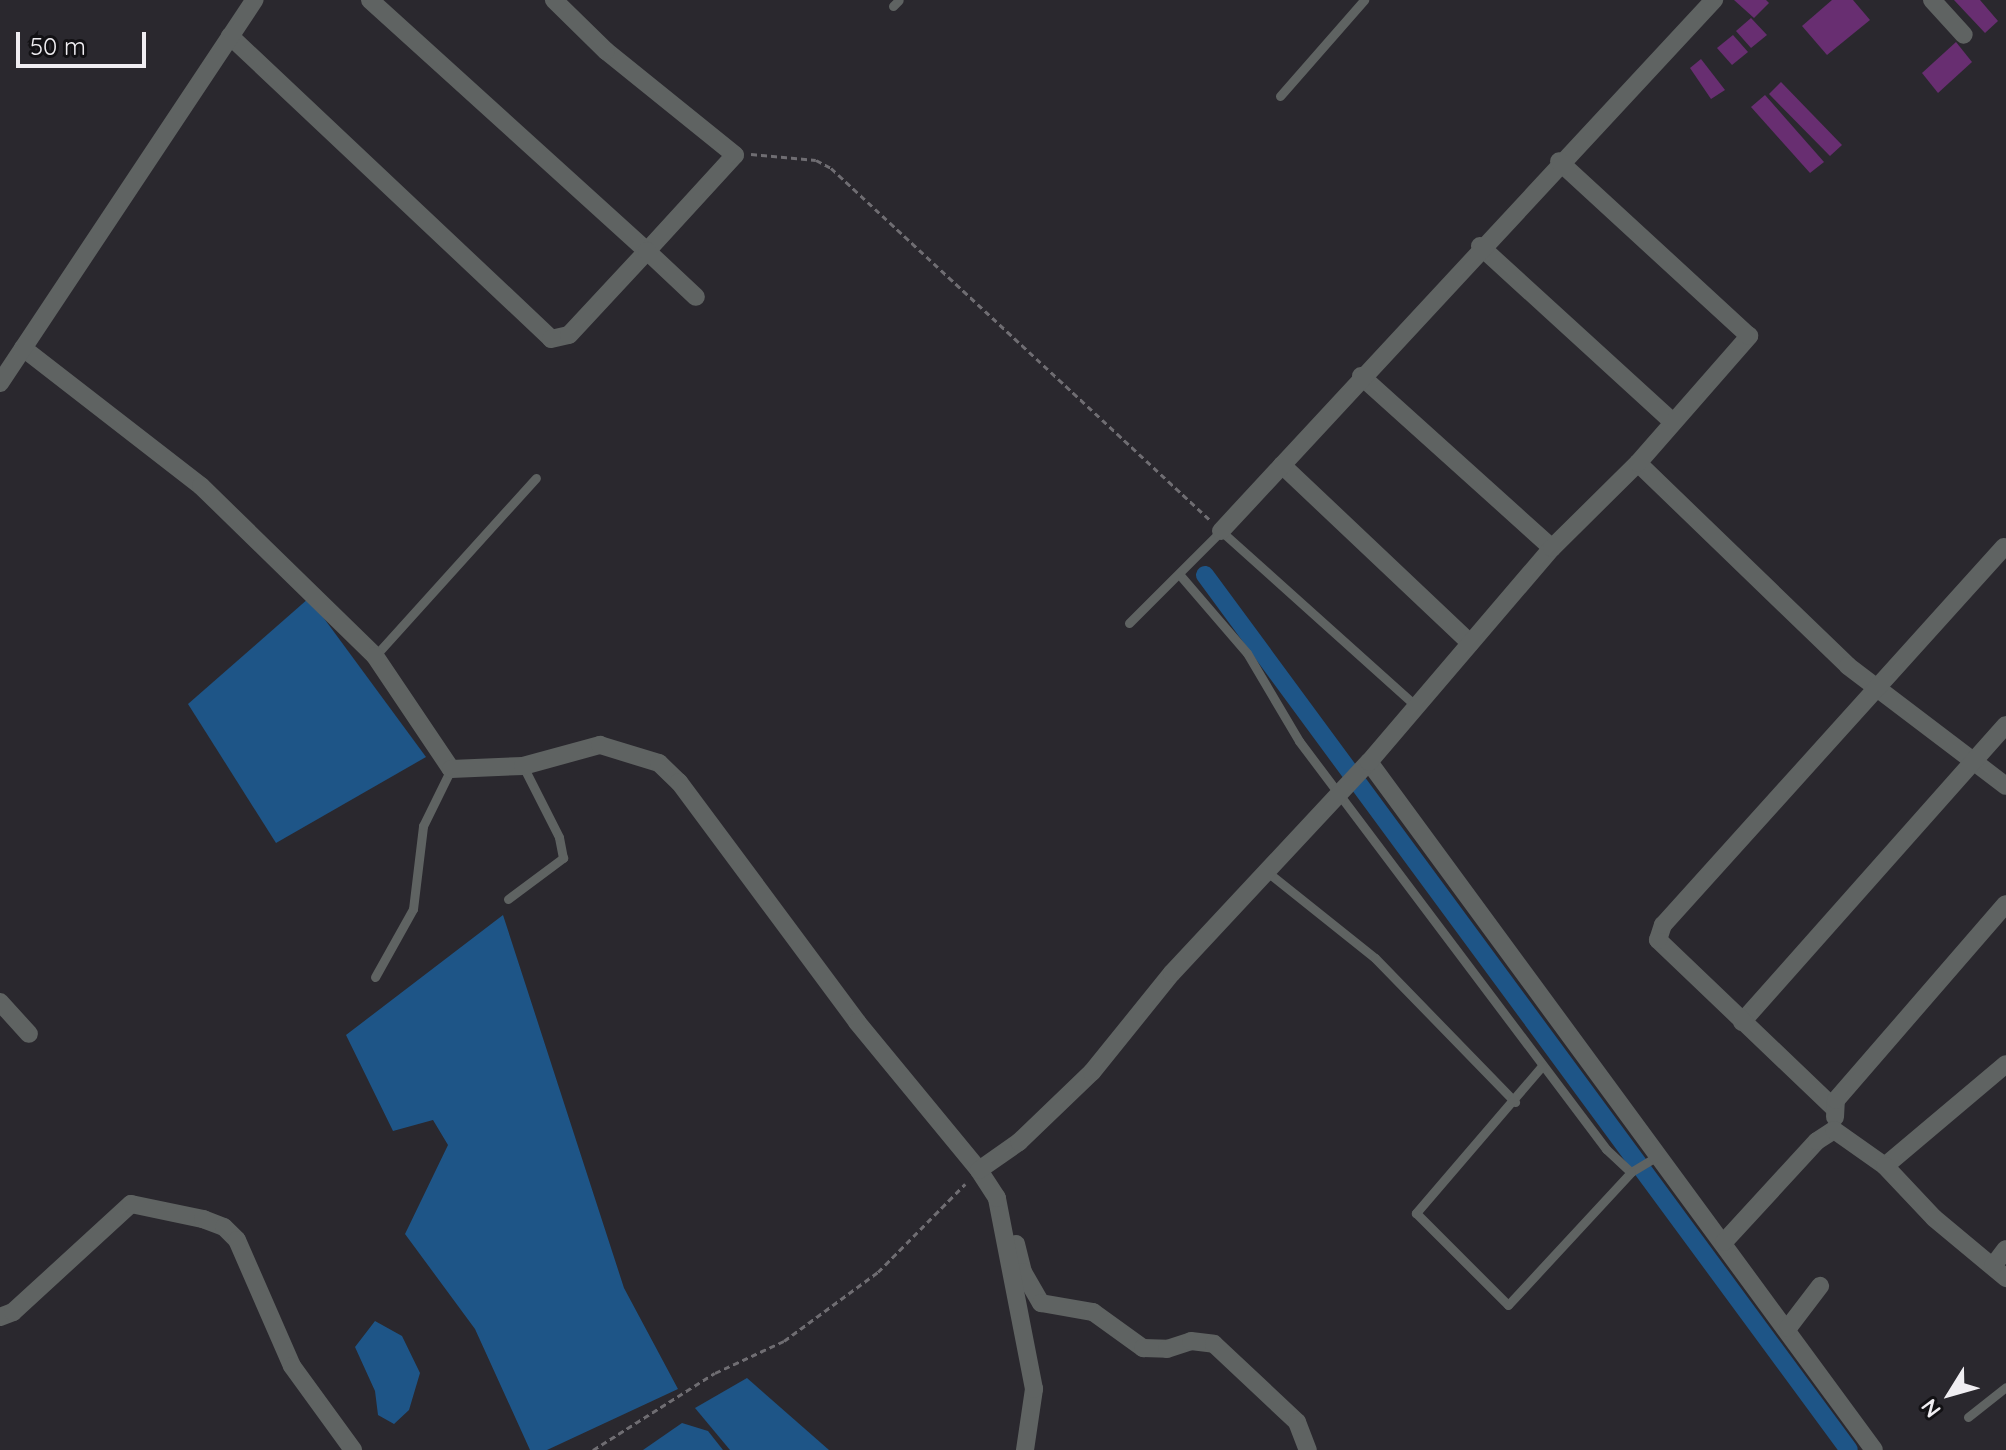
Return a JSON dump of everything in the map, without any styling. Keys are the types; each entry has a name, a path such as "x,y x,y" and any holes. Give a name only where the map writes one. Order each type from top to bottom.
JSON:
{"street":[{"path":"0,383 254,0"},
{"path":"370,0 696,297"},
{"path":"230,36 551,339 569,335 735,155 606,51 554,0"},
{"path":"1932,0 1964,35"},
{"path":"1221,531 1480,246 1710,1"},
{"path":"979,1170 1019,1142 1092,1072 1172,973 1369,762 1552,548 1638,463 1749,336 1559,161"},
{"path":"1480,246 1673,422"},
{"path":"23,348 201,486 375,656 451,769 523,766 600,745 659,763 679,782 857,1022 979,1170 1012,1218 1018,1259 1041,1303 1093,1312 1143,1348 1167,1349 1191,1341 1214,1344 1297,1422 1308,1450"},
{"path":"1361,376 1552,548"},
{"path":"1638,463 1877,688 2006,786"},
{"path":"1282,465 1470,643"},
{"path":"1835,1109 1658,940 1663,925 2004,547"},
{"path":"1742,1022 2006,725"},
{"path":"1369,762 1788,1328 1874,1450"},
{"path":"1834,1130 1836,1100 2006,904"},
{"path":"0,1002 29,1034"},
{"path":"1885,1166 2006,1064"},
{"path":"1724,1242 1817,1141 1834,1130"},
{"path":"1834,1130 1885,1166 1934,1218 1999,1272 2006,1249"},
{"path":"997,1198 1034,1389 1025,1450"},
{"path":"0,1317 13,1312 131,1204 203,1219 224,1227 237,1240 292,1366 353,1450"},
{"path":"1788,1328 1820,1286"}],"lane":[{"path":"1280,96 1364,0"},
{"path":"375,656 536,478"},
{"path":"1129,623 1221,531 1415,705"},
{"path":"1179,574 1247,653 1345,785 1542,1066 1606,1149 1631,1172"},
{"path":"508,899 563,858 559,837 523,766"},
{"path":"375,977 413,909 423,826 451,769"},
{"path":"1266,871 1375,958 1515,1102"},
{"path":"1542,1066 1515,1102 1416,1213 1508,1305 1631,1172 1659,1155"},
{"path":"1968,1417 2006,1387"}],"path":[{"path":"735,155 816,160 831,168 1221,531"},
{"path":"593,1450 715,1373 784,1341 878,1272 979,1170"}],"water":[{"path":"309,598 426,757 276,843 188,704"},
{"path":"503,915 624,1288 678,1389 547,1450 530,1450 475,1329 405,1234 448,1145 433,1120 393,1131 346,1035"},
{"path":"375,1321 402,1336 420,1373 409,1410 394,1424 378,1415 375,1391 355,1347"},
{"path":"747,1378 829,1450 730,1450 695,1408"},
{"path":"682,1423 708,1431 723,1450 643,1450"}],"building":[{"path":"1734,0 1766,0 1769,3 1754,18"},
{"path":"1832,0 1853,0 1870,20 1827,55 1802,26"},
{"path":"1954,0 1980,0 1998,21 1985,33"},
{"path":"1751,18 1767,35 1751,48 1736,31"},
{"path":"1733,35 1748,52 1732,65 1717,48"},
{"path":"1956,42 1972,62 1938,93 1922,73"},
{"path":"1701,59 1725,90 1711,99 1690,68"},
{"path":"1781,82 1842,145 1830,156 1769,94"},
{"path":"1765,95 1824,162 1810,173 1751,107"}],"waterway":[{"path":"1205,575 1849,1450"}]}
